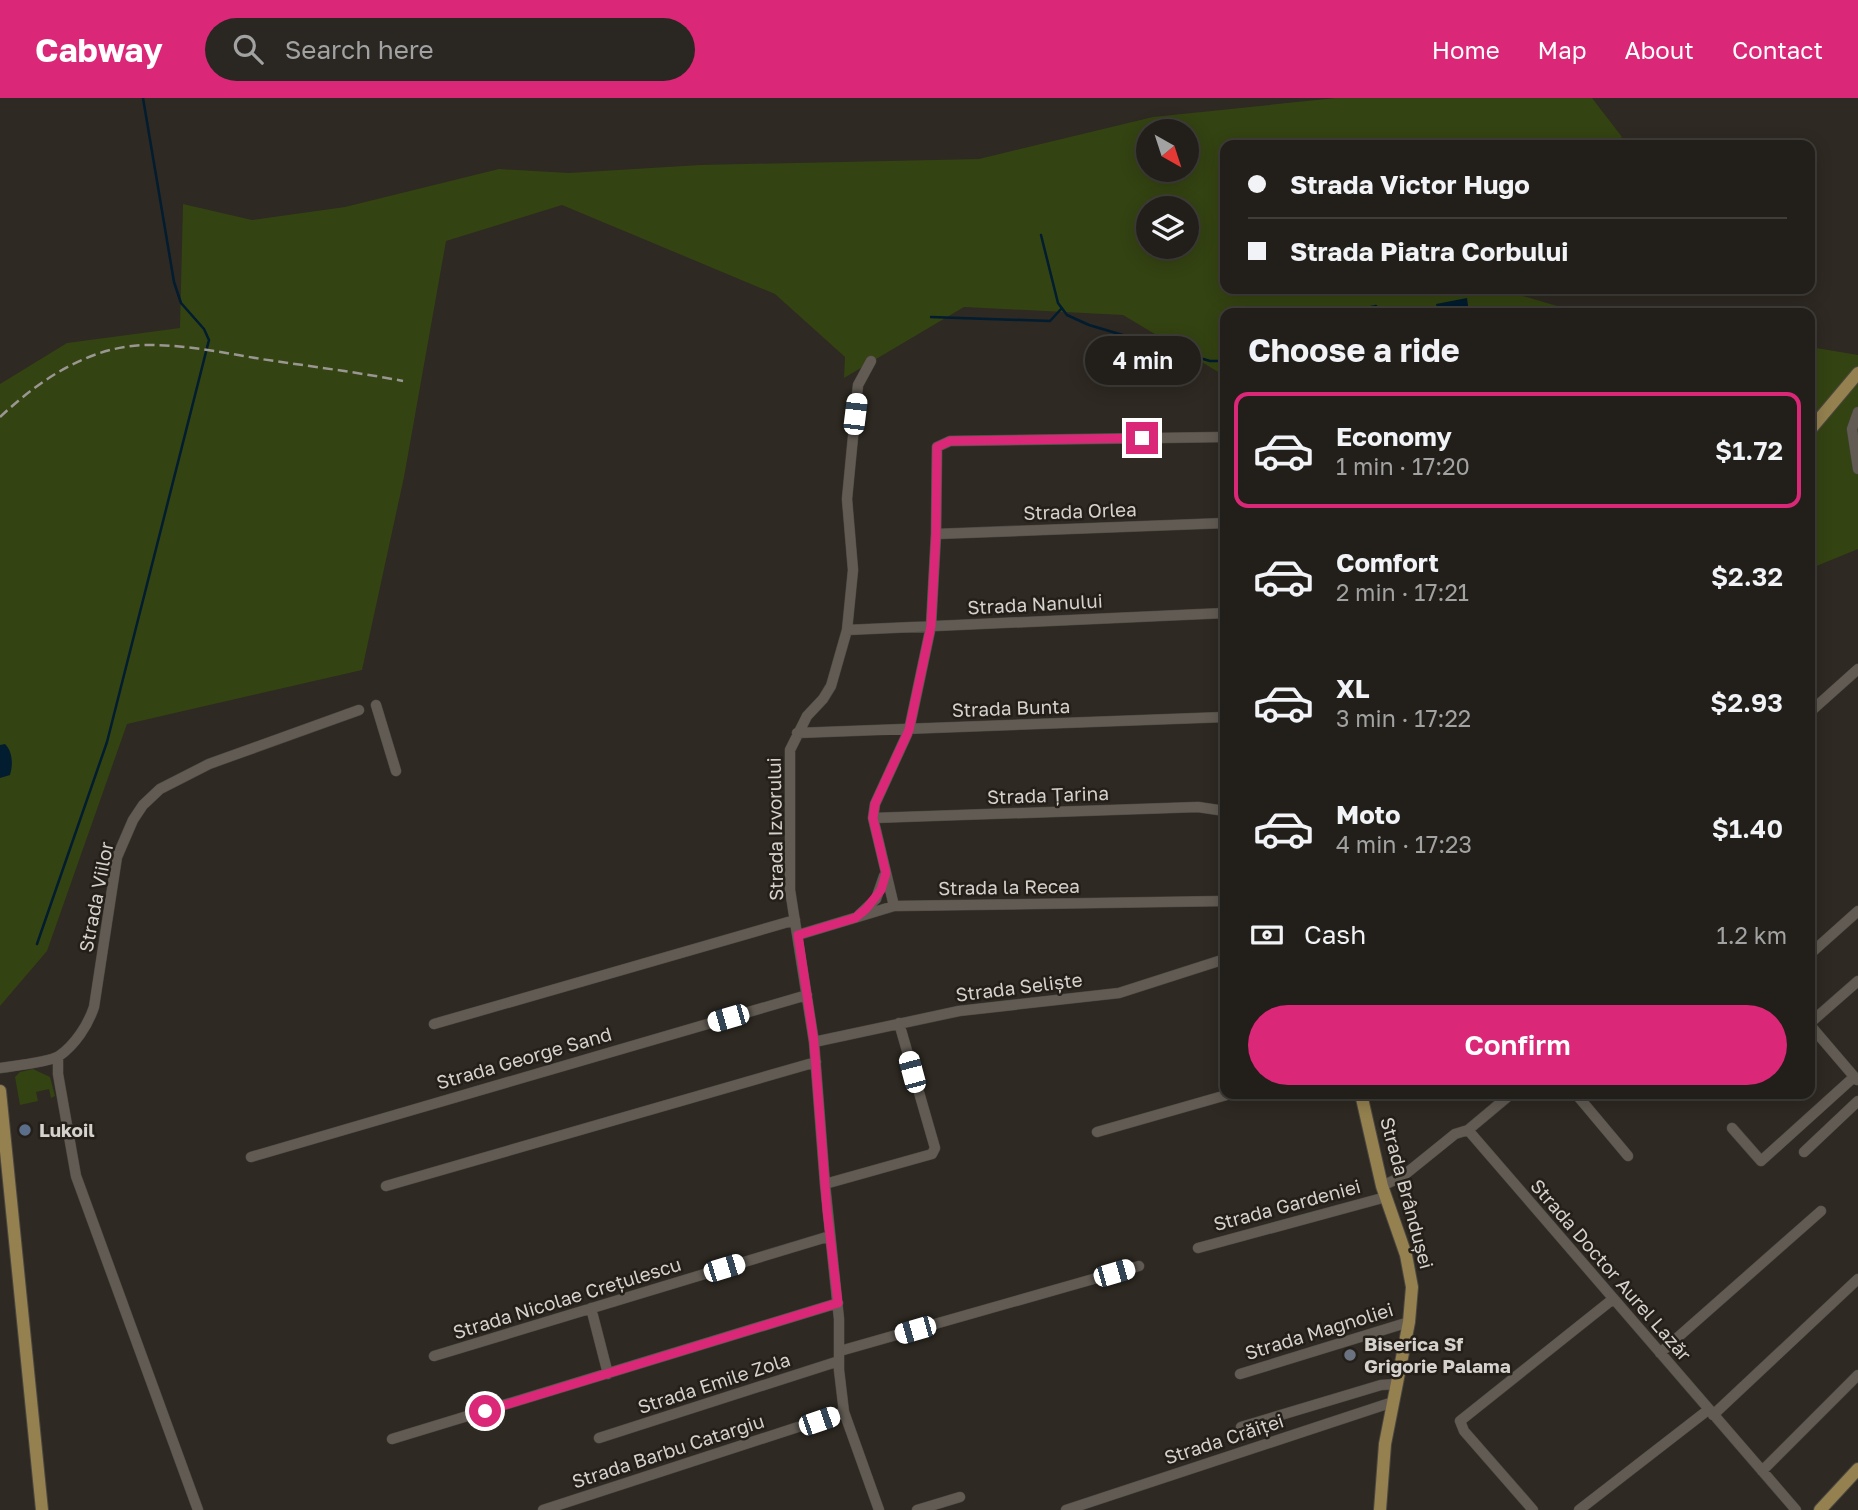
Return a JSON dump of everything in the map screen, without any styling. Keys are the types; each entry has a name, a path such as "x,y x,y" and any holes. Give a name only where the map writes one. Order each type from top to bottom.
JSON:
{"main road":[{"path":"1815,424 1858,375"},
{"path":"0,1091 42,1510"},
{"name":"Strada Brândușei","path":"1361,1099 1384,1191 1410,1272 1412,1302 1385,1444 1380,1510"},
{"path":"1820,1510 1858,1469"}],"street":[{"name":"Strada Izvorului","path":"871,361 858,384 846,499 853,570 847,630 831,686 807,716 790,750 790,890 814,1042 838,1303 844,1412 879,1510"},
{"path":"1858,412 1852,429 1858,469"},
{"path":"894,906 873,818 875,804 909,730 931,626 936,534 935,452 942,443 950,441 1220,437"},
{"name":"Strada Orlea","path":"936,534 1220,523"},
{"name":"Strada Nanului","path":"847,630 1220,613"},
{"path":"1815,708 1858,669"},
{"path":"376,705 397,771"},
{"name":"Strada Viilor","path":"58,1057 85,1028 94,1007 117,857 133,820 144,805 160,789 209,764 359,710"},
{"name":"Strada Bunta","path":"797,733 1220,717"},
{"name":"Strada Țarina","path":"873,818 1198,807 1220,810"},
{"path":"855,918 876,899 886,873"},
{"name":"Strada la Recea","path":"798,935 894,906 1220,901"},
{"path":"1815,950 1858,911"},
{"path":"434,1024 795,920"},
{"name":"Strada Seliște","path":"814,1042 959,1011 1119,993 1220,961"},
{"path":"1815,1020 1858,981"},
{"name":"Strada George Sand","path":"251,1157 807,995"},
{"path":"825,1184 932,1154 935,1148 899,1023"},
{"path":"1732,1128 1761,1161 1856,1079 1815,1030"},
{"path":"0,1068 58,1057 58,1074 76,1176 198,1510"},
{"path":"386,1186 816,1062"},
{"path":"1097,1132 1220,1097"},
{"path":"1384,1191 1455,1134 1468,1130 1505,1099"},
{"path":"1580,1099 1628,1156"},
{"path":"1804,1152 1858,1101"},
{"name":"Strada Doctor Aurel Lazăr","path":"1468,1130 1796,1510"},
{"name":"Strada Gardeniei","path":"1198,1248 1384,1191"},
{"path":"1660,1353 1821,1211"},
{"name":"Strada Nicolae Crețulescu","path":"435,1356 830,1236"},
{"path":"840,1356 1139,1266"},
{"path":"1579,1510 1711,1412 1858,1279"},
{"path":"1534,1510 1464,1431 1460,1422 1613,1299"},
{"path":"392,1438 838,1303"},
{"path":"591,1308 608,1374"},
{"name":"Strada Magnoliei","path":"1240,1374 1409,1322"},
{"name":"Strada Emile Zola","path":"599,1438 840,1356"},
{"path":"1762,1471 1858,1375"},
{"path":"1241,1427 1381,1385 1396,1384"},
{"name":"Strada Crăiței","path":"1066,1510 1393,1402"},
{"name":"Strada Barbu Catargiu","path":"543,1510 844,1412"},
{"path":"917,1510 960,1497"}],"green space":[{"path":"1336,98 1592,98 1622,137 1619,140 1220,140 1220,294 1516,294 1564,308 1220,308 1220,373 1123,315 964,307 844,378 845,357 775,294 562,205 446,241 404,477 362,670 127,724 47,951 0,1006 0,384 67,343 180,328 183,204 252,220 345,207 499,169 569,173 700,165 979,159 1136,121 1136,182 1199,182 1199,119 1145,119"},
{"path":"1815,348 1858,355 1858,549 1815,567"},
{"path":"33,1069 50,1077 55,1096 51,1098 49,1089 36,1092 38,1101 20,1105 15,1077 20,1072"}],"water":[{"path":"1467,298 1468,308 1437,308 1436,304"},
{"path":"5,744 11,755 12,767 10,775 0,778 0,745"}],"waterway":[{"path":"37,944 107,742 209,340 204,329 181,303 174,282 143,98"},
{"path":"1041,235 1058,303 1067,315 1089,325 1210,361 1220,361"},
{"path":"931,317 1050,321 1062,308"},
{"path":"1367,308 1378,308"}],"railway":[{"path":"0,417 34,389 71,365 90,356 133,346 195,348 403,381"}],"place":[{"name":"Lukoil","path":"25,1130"},
{"name":"Biserica Sf Grigorie Palama","path":"1350,1355"}],"route":[{"path":"485,1411 838,1303 827,1210 814,1042 798,935 855,918 876,899 886,873 873,818 875,804 909,730 931,626 936,534 935,452 942,443 950,441 1142,438"}]}
